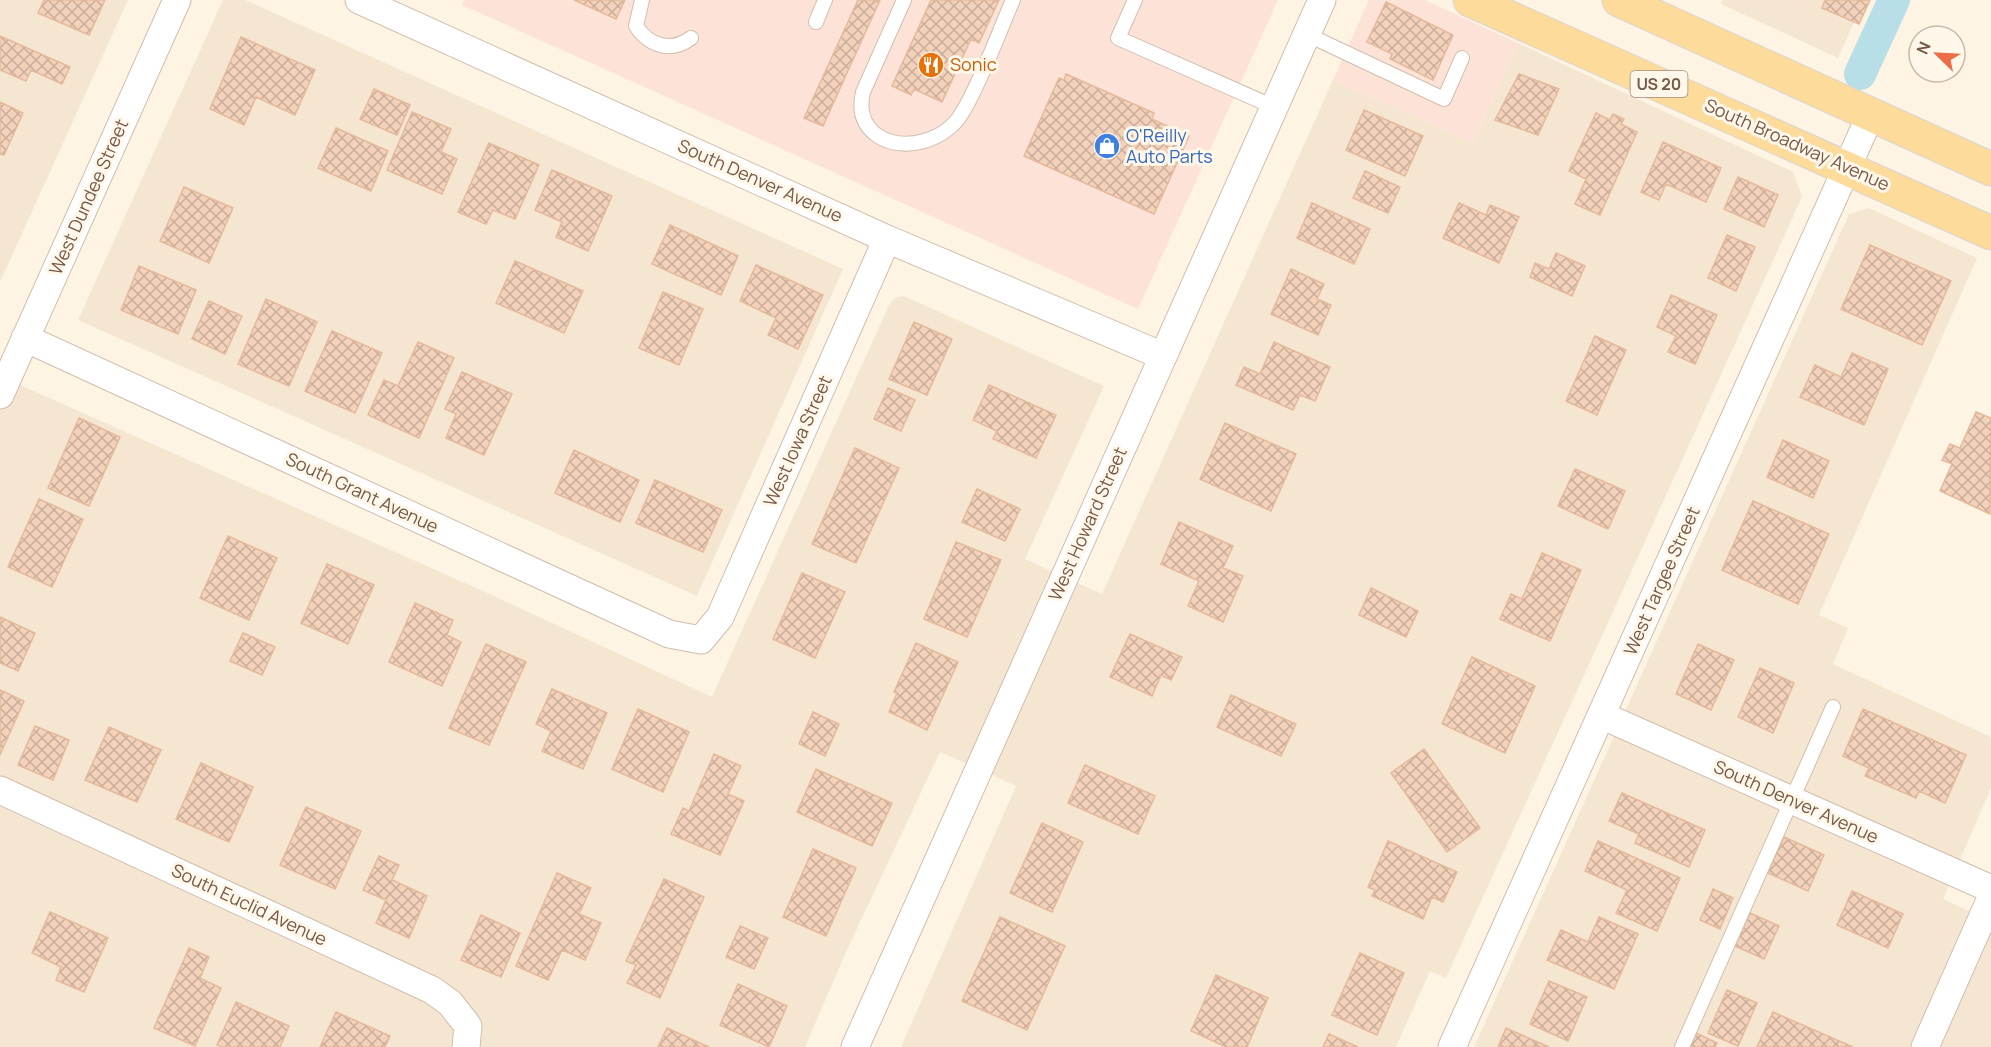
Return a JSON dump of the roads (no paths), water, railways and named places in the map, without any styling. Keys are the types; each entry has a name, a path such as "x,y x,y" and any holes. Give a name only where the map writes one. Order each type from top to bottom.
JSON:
{"main road":[{"name":"South Broadway Avenue","path":"1470,0 1991,233"},
{"path":"1631,2 1991,169"}],"street":[{"name":"West Dundee Street","path":"0,394 177,0"},
{"name":"South Denver Avenue","path":"359,0 888,239 1163,356"},
{"name":"West Howard Street","path":"855,1047 1322,0"},
{"name":"West Targee Street","path":"1452,1047 1871,114"},
{"name":"West Iowa Street","path":"701,640 720,617 888,239"},
{"name":"South Grant Avenue","path":"25,338 669,634 701,640"},
{"name":"South Denver Avenue","path":"1601,715 1991,889"},
{"name":"South Euclid Avenue","path":"0,790 432,990 450,1003 468,1026 465,1047"},
{"path":"1925,1047 1991,898"}],"lane":[{"path":"642,0 636,26 643,37 654,44 669,47 682,44 691,38"},
{"path":"816,22 825,0"},
{"path":"904,0 863,92 860,106 864,121 875,134 888,142 907,144 923,142 945,132 962,114 1013,0"},
{"path":"1135,0 1118,38 1274,107"},
{"path":"1306,34 1444,99 1462,58"},
{"path":"1682,1047 1833,707"}],"waterway":[{"path":"1860,74 1894,0"}],"place":[{"name":"Sonic","path":"931,65"},
{"name":"O'Reilly Auto Parts","path":"1107,146"}]}
